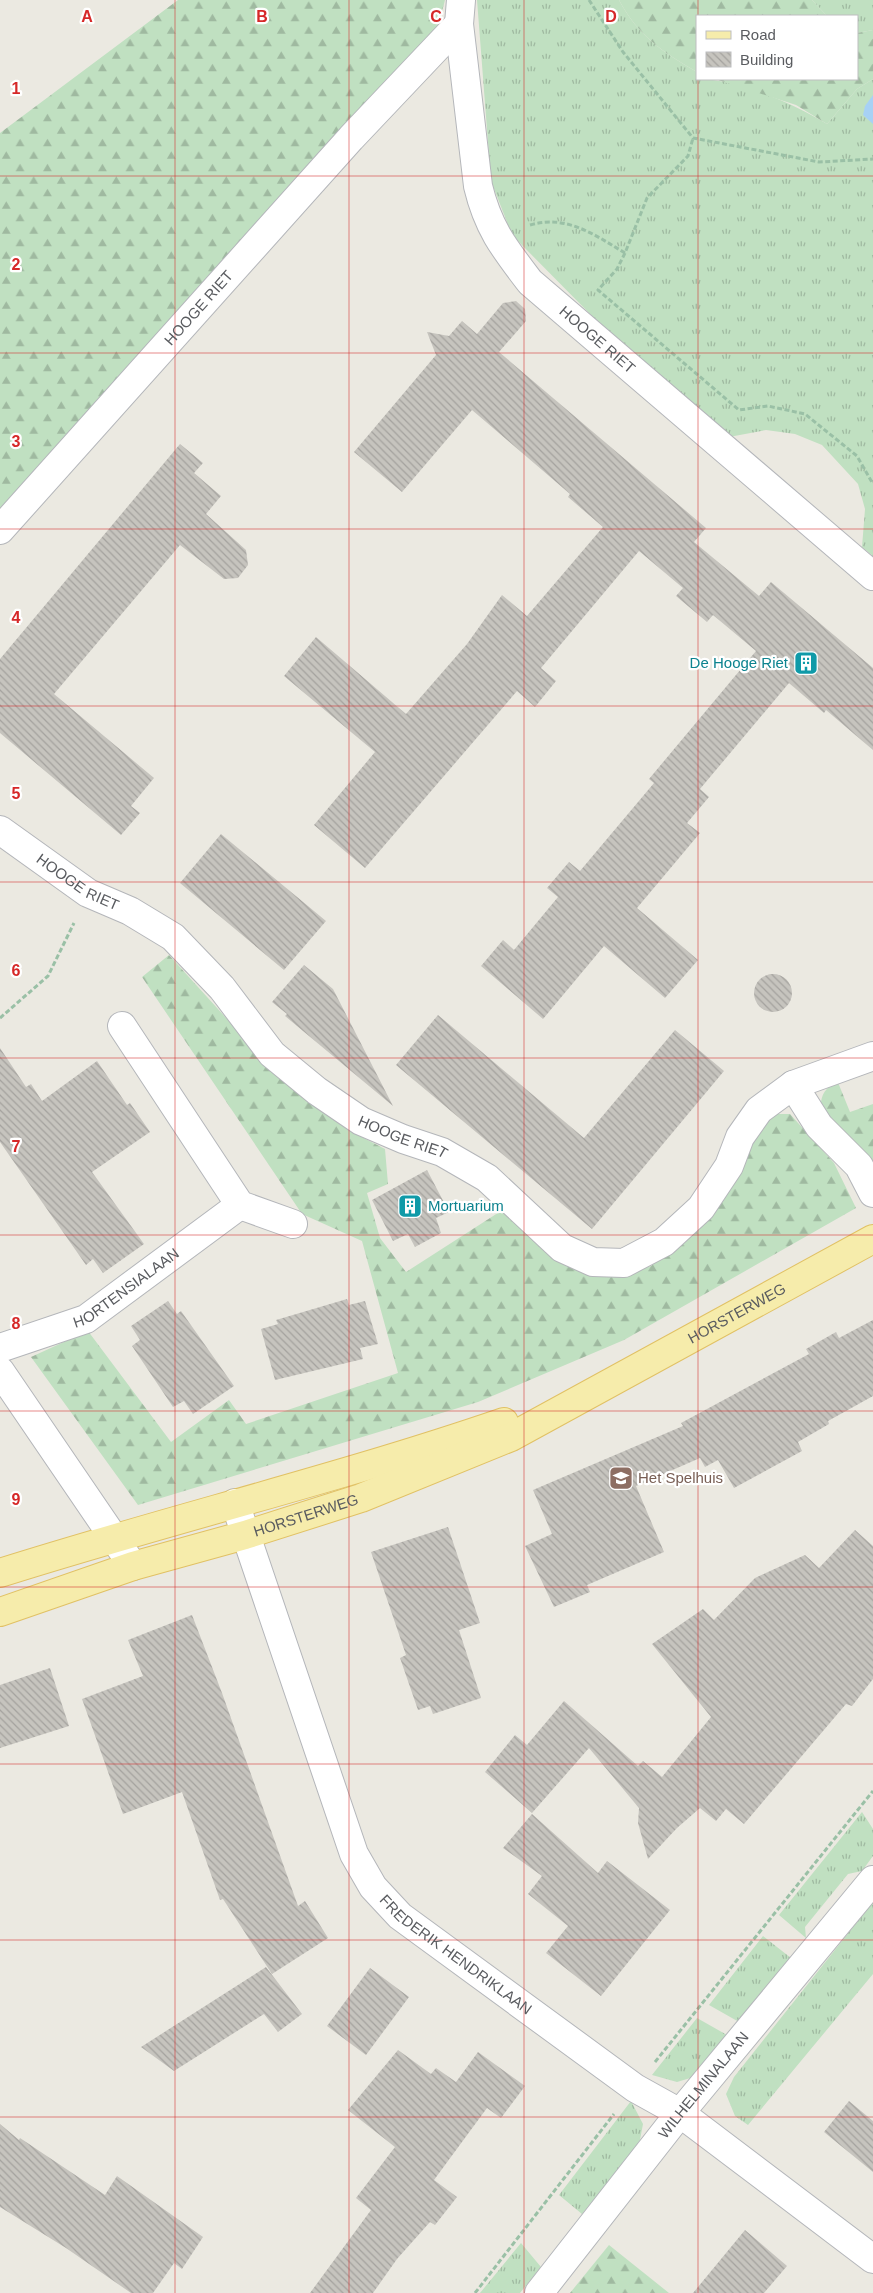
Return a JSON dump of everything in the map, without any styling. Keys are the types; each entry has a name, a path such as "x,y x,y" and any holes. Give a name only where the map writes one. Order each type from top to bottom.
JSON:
{"main road":[{"name":"HORSTERWEG","path":"0,1612 133,1566 245,1535 361,1498 434,1470 511,1437 873,1239"},
{"name":"HORSTERWEG","path":"0,1574 113,1538 461,1437 600,1389"}],"street":[{"name":"HOOGE RIET","path":"460,12 478,186 484,209 496,236 530,282 873,576"},
{"name":"HOOGE RIET","path":"0,530 351,138 460,12"},
{"name":"HOOGE RIET","path":"0,830 88,893 130,911 173,938 222,988 272,1054 317,1091 361,1121 403,1139 442,1152 486,1178 562,1248 593,1262 624,1263 664,1242 701,1208 729,1166 740,1137 758,1110 793,1085 824,1072 873,1056"},
{"path":"122,1026 240,1205 293,1224"},
{"path":"793,1085 819,1126 858,1166 873,1194"},
{"name":"HORTENSIALAAN","path":"0,1348 86,1319 240,1205"},
{"path":"0,1371 133,1566"},
{"name":"FREDERIK HENDRIKLAAN","path":"235,1503 354,1854 373,1887 400,1916 635,2088 680,2114 873,2259"},
{"name":"WILHELMINALAAN","path":"539,2293 680,2114 873,1880"}],"path":[{"path":"589,0 623,52 693,138 820,162 873,159"},
{"path":"693,138 688,156 647,198 617,269 598,290 739,410 768,406 805,414 857,456 873,484"},
{"path":"496,236 540,222 557,222 594,233 625,253"},
{"path":"0,1018 48,976 88,893"},
{"path":"475,2293 635,2088 873,1791"}],"green space":[{"path":"178,0 445,0 438,27 0,519 0,133"},
{"path":"477,0 619,0 634,24 652,42 696,71 696,80 713,80 747,88 798,108 827,124 857,89 873,79 873,556 862,547 865,509 858,484 822,445 795,434 766,430 729,437 596,320 512,235 491,181"},
{"path":"619,0 812,0 826,15 696,15 696,71 652,42 626,13"},
{"path":"812,0 873,0 873,30 858,33 858,15 826,15"},
{"path":"873,30 873,79 857,89 827,124 796,105 718,80 858,80 858,33"},
{"path":"169,955 286,1084 348,1130 385,1149 388,1184 367,1193 380,1238 406,1272 504,1209 620,1276 651,1266 704,1225 733,1184 755,1134 772,1114 790,1114 834,1163 856,1208 624,1340 478,1402 138,1505 31,1357 88,1331 171,1442 229,1400 246,1424 398,1373 362,1241 302,1214 142,977"},
{"path":"837,1080 850,1112 873,1104 873,1176 821,1109 821,1100 824,1093"},
{"path":"862,1812 873,1829 873,1856 862,1871 848,1874 805,1927 806,1938 779,1915"},
{"path":"873,1902 873,1974 748,2125 735,2116 726,2094 734,2077"},
{"path":"763,1936 791,1958 739,2022 709,2005"},
{"path":"697,2018 727,2035 697,2076 677,2082 652,2075"},
{"path":"631,2101 643,2124 639,2145 582,2214 559,2195"},
{"path":"521,2243 541,2267 520,2293 480,2293"},
{"path":"609,2245 669,2293 570,2293"}],"water":[{"path":"873,95 873,124 863,115 865,106"}],"building":[{"name":"De Hooge Riet","path":"516,301 525,309 526,321 499,352 706,528 694,542 759,596 771,582 873,668 873,750 826,710 824,713 789,683 700,789 709,797 687,823 700,833 637,908 698,960 665,998 604,946 543,1019 481,966 503,940 514,950 558,897 547,888 569,862 580,871 654,783 649,779 756,651 713,615 707,622 676,596 683,588 639,551 541,668 556,681 535,707 517,691 365,868 314,825 375,752 284,676 316,637 406,714 467,644 502,595 527,616 603,527 568,497 570,494 472,410 402,492 354,452 436,355 427,332 449,336 462,321 477,334 503,303"},
{"path":"180,444 203,463 194,473 221,496 206,514 246,550 248,565 238,578 224,579 180,545 54,694 154,778 131,806 140,813 121,835 0,733 0,659"},
{"path":"221,834 326,921 284,970 180,883"},
{"path":"304,965 333,989 393,1106 285,1016 287,1014 272,1002"},
{"path":"773,974 786,980 792,993 786,1006 773,1012 760,1006 754,993 760,980"},
{"path":"438,1015 584,1138 675,1030 724,1071 592,1229 396,1065"},
{"path":"0,1048 26,1087 31,1084 42,1101 97,1061 127,1105 130,1103 150,1132 92,1172 144,1244 103,1273 93,1259 86,1265 0,1142"},
{"name":"Mortuarium","path":"427,1170 449,1212 436,1218 441,1233 415,1247 408,1234 393,1241 372,1200"},
{"path":"347,1299 349,1305 365,1301 378,1344 360,1348 363,1359 275,1380 261,1329 278,1324 276,1320"},
{"path":"168,1301 177,1314 181,1311 234,1386 193,1414 184,1401 173,1407 132,1346 140,1340 131,1326"},
{"path":"873,1320 873,1396 828,1421 829,1424 798,1442 802,1451 734,1488 718,1460 705,1467 700,1458 636,1486 664,1552 587,1585 590,1592 554,1607 525,1546 552,1534 533,1490 683,1426 681,1423 809,1354 806,1349 836,1332 839,1338"},
{"path":"448,1527 480,1623 459,1630 481,1698 433,1714 430,1706 418,1710 400,1658 406,1655 371,1552"},
{"path":"855,1530 873,1546 873,1679 852,1706 846,1704 744,1824 726,1809 716,1821 700,1808 677,1828 648,1859 638,1823 639,1808 589,1748 532,1813 485,1772 515,1735 527,1745 564,1701 638,1766 643,1761 662,1777 711,1717 652,1644 703,1609 714,1620 755,1578 805,1555 819,1568"},
{"path":"192,1615 298,1906 305,1901 328,1938 272,1974 223,1899 220,1900 182,1792 123,1814 82,1699 143,1676 128,1640"},
{"path":"50,1668 69,1726 0,1748 0,1685"},
{"path":"532,1814 598,1873 607,1861 670,1910 601,1996 546,1953 568,1926 528,1894 542,1876 503,1848"},
{"path":"266,1967 302,2014 278,2032 264,2014 174,2071 141,2047"},
{"path":"370,1968 409,1997 366,2055 327,2026"},
{"path":"398,2050 431,2074 436,2068 456,2082 478,2052 525,2086 501,2118 487,2108 434,2180 457,2197 435,2225 430,2222 397,2259 373,2293 310,2293 371,2210 356,2198 395,2147 348,2110"},
{"path":"849,2101 873,2121 873,2172 824,2132"},
{"path":"0,2124 19,2140 20,2138 105,2195 117,2176 203,2237 182,2269 174,2263 153,2293 131,2293 66,2248 0,2207"},
{"path":"745,2230 787,2266 764,2293 693,2293"}],"place":[{"name":"De Hooge Riet","path":"806,663"},
{"name":"Mortuarium","path":"410,1206"},
{"name":"Het Spelhuis","path":"621,1478"}]}
